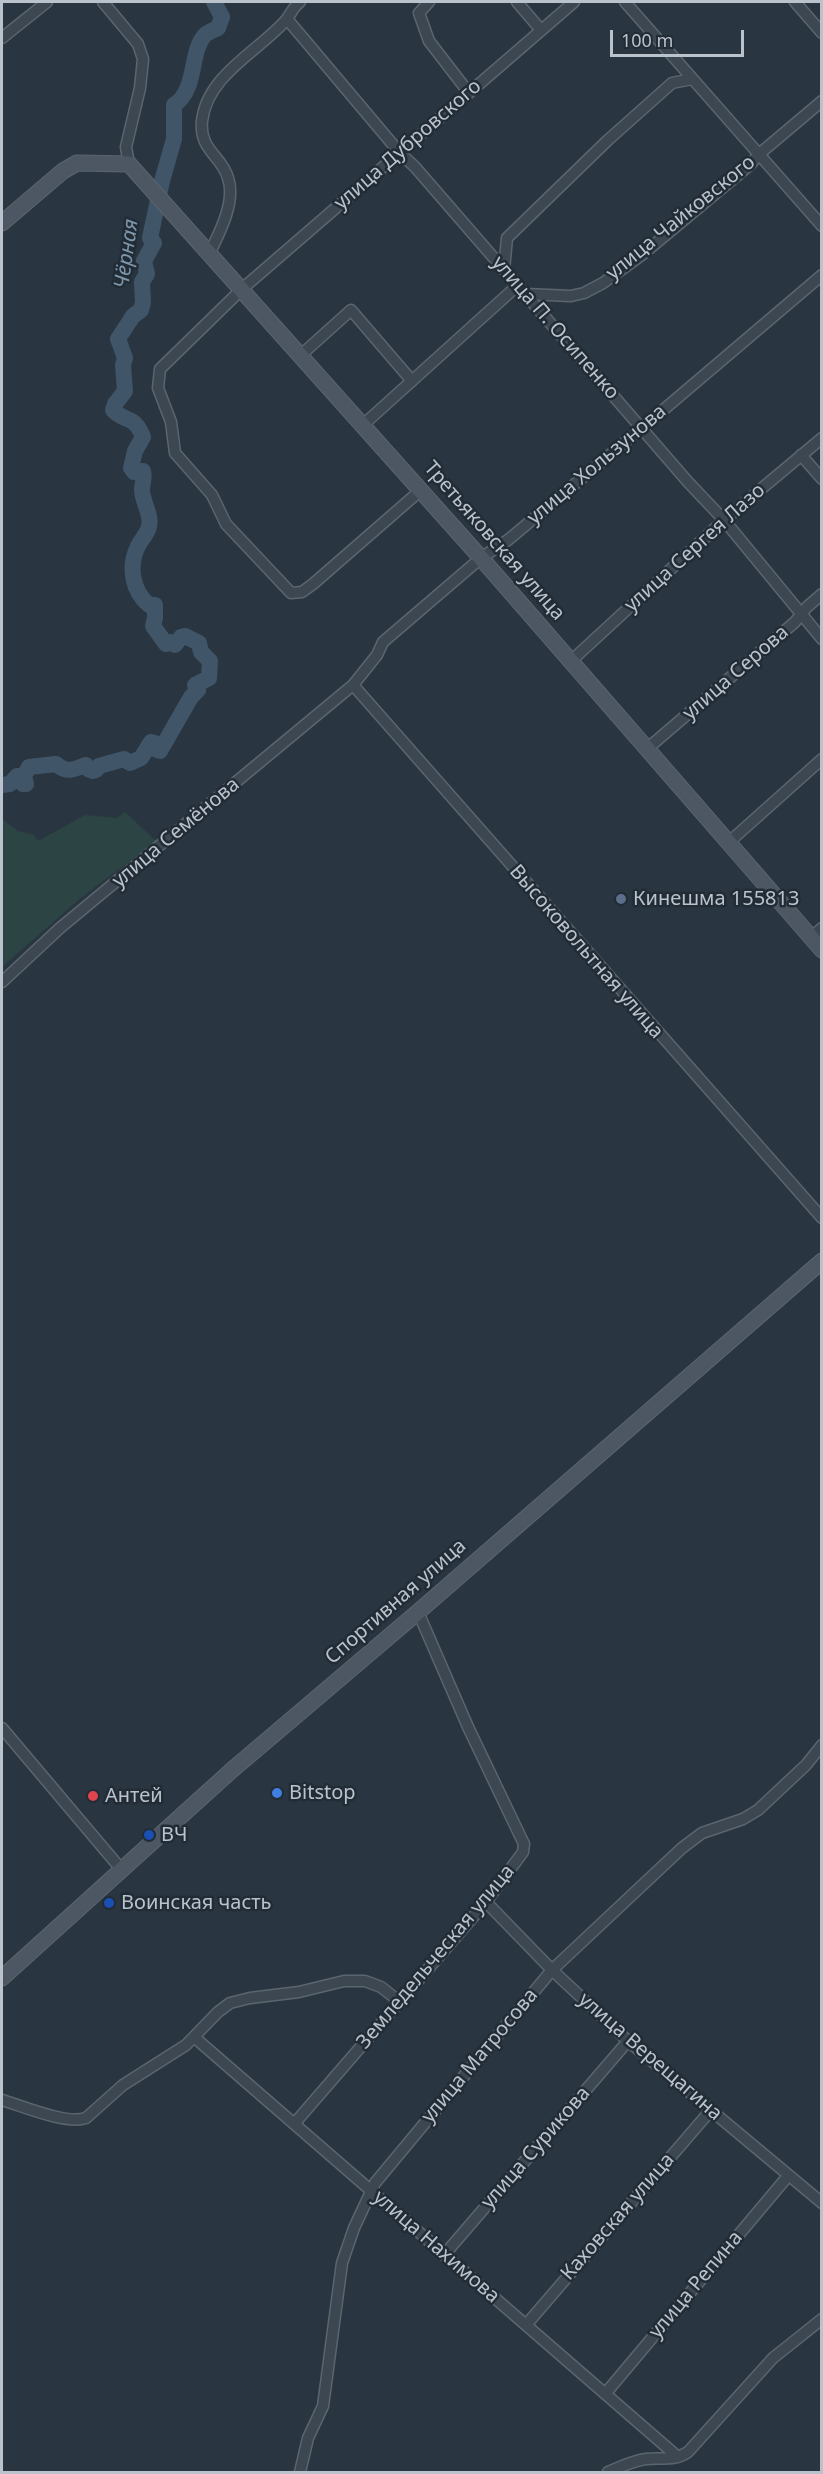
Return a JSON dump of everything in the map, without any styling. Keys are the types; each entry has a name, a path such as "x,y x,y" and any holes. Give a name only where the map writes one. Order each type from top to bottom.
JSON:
{"street":[{"path":"2,38 47,2"},
{"path":"2,223 63,171 76,163 132,168 126,147 140,88 143,59 138,44 103,2"},
{"path":"210,252 226,214 230,185 228,176 206,145 202,122 205,109 216,86 226,74 287,19 300,2"},
{"path":"429,2 419,13 429,41 469,93"},
{"path":"517,2 541,30"},
{"name":"улица Дубровского","path":"242,289 574,2"},
{"path":"625,2 822,226"},
{"path":"795,2 822,33"},
{"name":"улица П. Осипенко","path":"287,19 400,153 415,167 688,482 724,520 822,639"},
{"path":"504,270 507,238 542,202 672,83 692,79"},
{"name":"улица Чайковского","path":"521,290 571,296 584,293 603,283 644,254 822,101"},
{"name":"Третьяковская улица","path":"132,168 210,252 572,661 728,843 816,933 822,950"},
{"name":"улица Хользунова","path":"353,685 377,655 383,642 481,558 508,540 642,428 822,275"},
{"path":"242,289 160,369 158,388 171,422 175,453 212,495 226,524 291,593 302,592 421,490"},
{"path":"363,425 521,290"},
{"path":"301,355 351,310 412,381"},
{"name":"улица Сергея Лазо","path":"572,661 724,520 822,438"},
{"path":"801,455 822,479"},
{"name":"улица Серова","path":"648,748 822,594"},
{"name":"улица Семёнова","path":"2,982 60,928 353,685"},
{"name":"Высоковольтная улица","path":"353,685 822,1218"},
{"path":"728,843 822,759"},
{"name":"Спортивная улица","path":"2,1978 232,1770 418,1612 822,1261"},
{"name":"Земледельческая улица","path":"294,2124 486,1902 523,1852 524,1844 468,1727 418,1612"},
{"path":"2,1728 121,1869"},
{"name":"улица Матросова","path":"300,2472 308,2438 323,2406 342,2263 370,2190 552,1970 682,1848 702,1833 743,1819 758,1810 806,1765 822,1745"},
{"name":"улица Верещагина","path":"486,1902 552,1970 628,2041 822,2203"},
{"path":"2,2100 79,2120 86,2118 123,2085 171,2056 230,2004 250,1998 299,1992 344,1981 365,1981 381,1987 400,2002"},
{"name":"улица Нахимова","path":"194,2037 678,2457"},
{"name":"улица Сурикова","path":"444,2255 628,2041"},
{"name":"Каховская улица","path":"526,2325 711,2110"},
{"name":"улица Репина","path":"605,2394 788,2176"},
{"path":"608,2472 630,2463 678,2457 697,2444 773,2358 822,2319"},
{"path":"660,2460 661,2472"}],"green space":[{"path":"125,812 156,841 82,897 2,967 2,819 18,831 34,835 38,841 85,815 117,818"}],"waterway":[{"name":"Чёрная","path":"2,785 10,784 17,776 23,784 26,784 24,776 29,767 56,764 71,770 86,765 93,771 99,766 124,759 130,763 141,758 151,742 155,743 157,750 160,751 191,697 198,690 195,685 209,678 210,661 201,652 199,643 185,636 181,637 175,645 170,642 166,644 153,626 155,605 149,605 135,585 133,562 150,522 142,494 143,471 134,472 131,468 135,451 143,437 133,422 113,410 125,391 123,365 125,358 118,339 133,316 141,310 143,302 142,282 147,274 144,261 154,243 150,238 174,139 174,105 187,90 200,42 206,34 218,28 222,17 214,2"}],"place":[{"name":"Кинешма 155813","path":"621,899"},
{"name":"Bitstop","path":"277,1793"},
{"name":"Антей","path":"93,1796"},
{"name":"ВЧ","path":"149,1835"},
{"name":"Воинская часть","path":"109,1903"}]}
